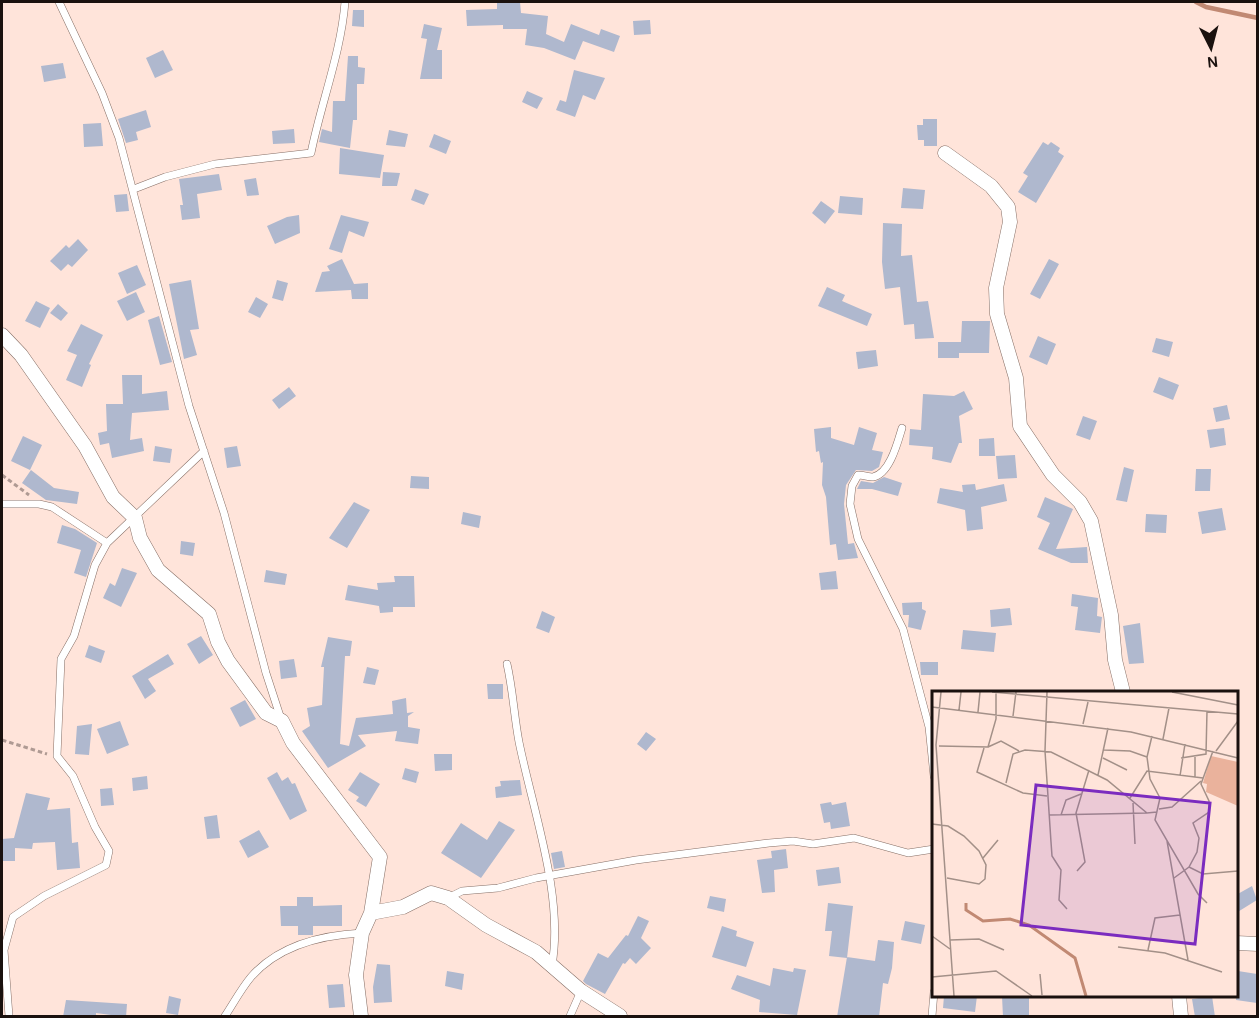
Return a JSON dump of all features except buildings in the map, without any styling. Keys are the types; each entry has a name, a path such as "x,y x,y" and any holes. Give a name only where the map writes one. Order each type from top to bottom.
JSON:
{"street":[{"path":"945,153 991,186 1008,207 1010,222 996,288 997,314 1016,378 1020,426 1053,475 1080,501 1090,521 1111,615 1115,660 1123,691"},
{"path":"2,335 21,355 85,446 113,497 135,518 140,538 158,570 203,606 209,614 218,642 228,661 266,713 282,721 293,743 380,857 371,913 362,933 356,975 361,1017"},
{"path":"371,913 403,907 431,893 448,898 486,925 536,952 581,991 620,1017"},
{"path":"1238,943 1257,944"},
{"path":"1179,997 1181,1017"}],"lane":[{"path":"59,2 102,93 134,189 189,406 224,513 266,673 282,721"},
{"path":"134,189 165,177 214,164 311,153 316,123 335,60 345,2"},
{"path":"902,428 897,445 881,472 873,477 858,475 852,486 850,504 858,539 903,629 929,727 932,764"},
{"path":"9,1017 4,950 13,917 44,896 106,865 109,859 108,851 73,776 57,756 61,659 74,636 95,565 107,543 204,451"},
{"path":"2,504 39,504 52,507 107,543"},
{"path":"507,664 515,696 519,741 550,876 555,951 552,965"},
{"path":"448,898 462,891 498,888 636,860 792,841 813,844 854,838 908,853 932,849"},
{"path":"225,1017 251,978 269,961 297,944 362,933"},
{"path":"570,1017 581,991"},
{"path":"932,1017 933,997"}],"path":[{"path":"2,475 22,488 39,504"},
{"path":"2,740 57,756"}],"waterway":[{"path":"1196,2 1206,7 1258,18"}]}
